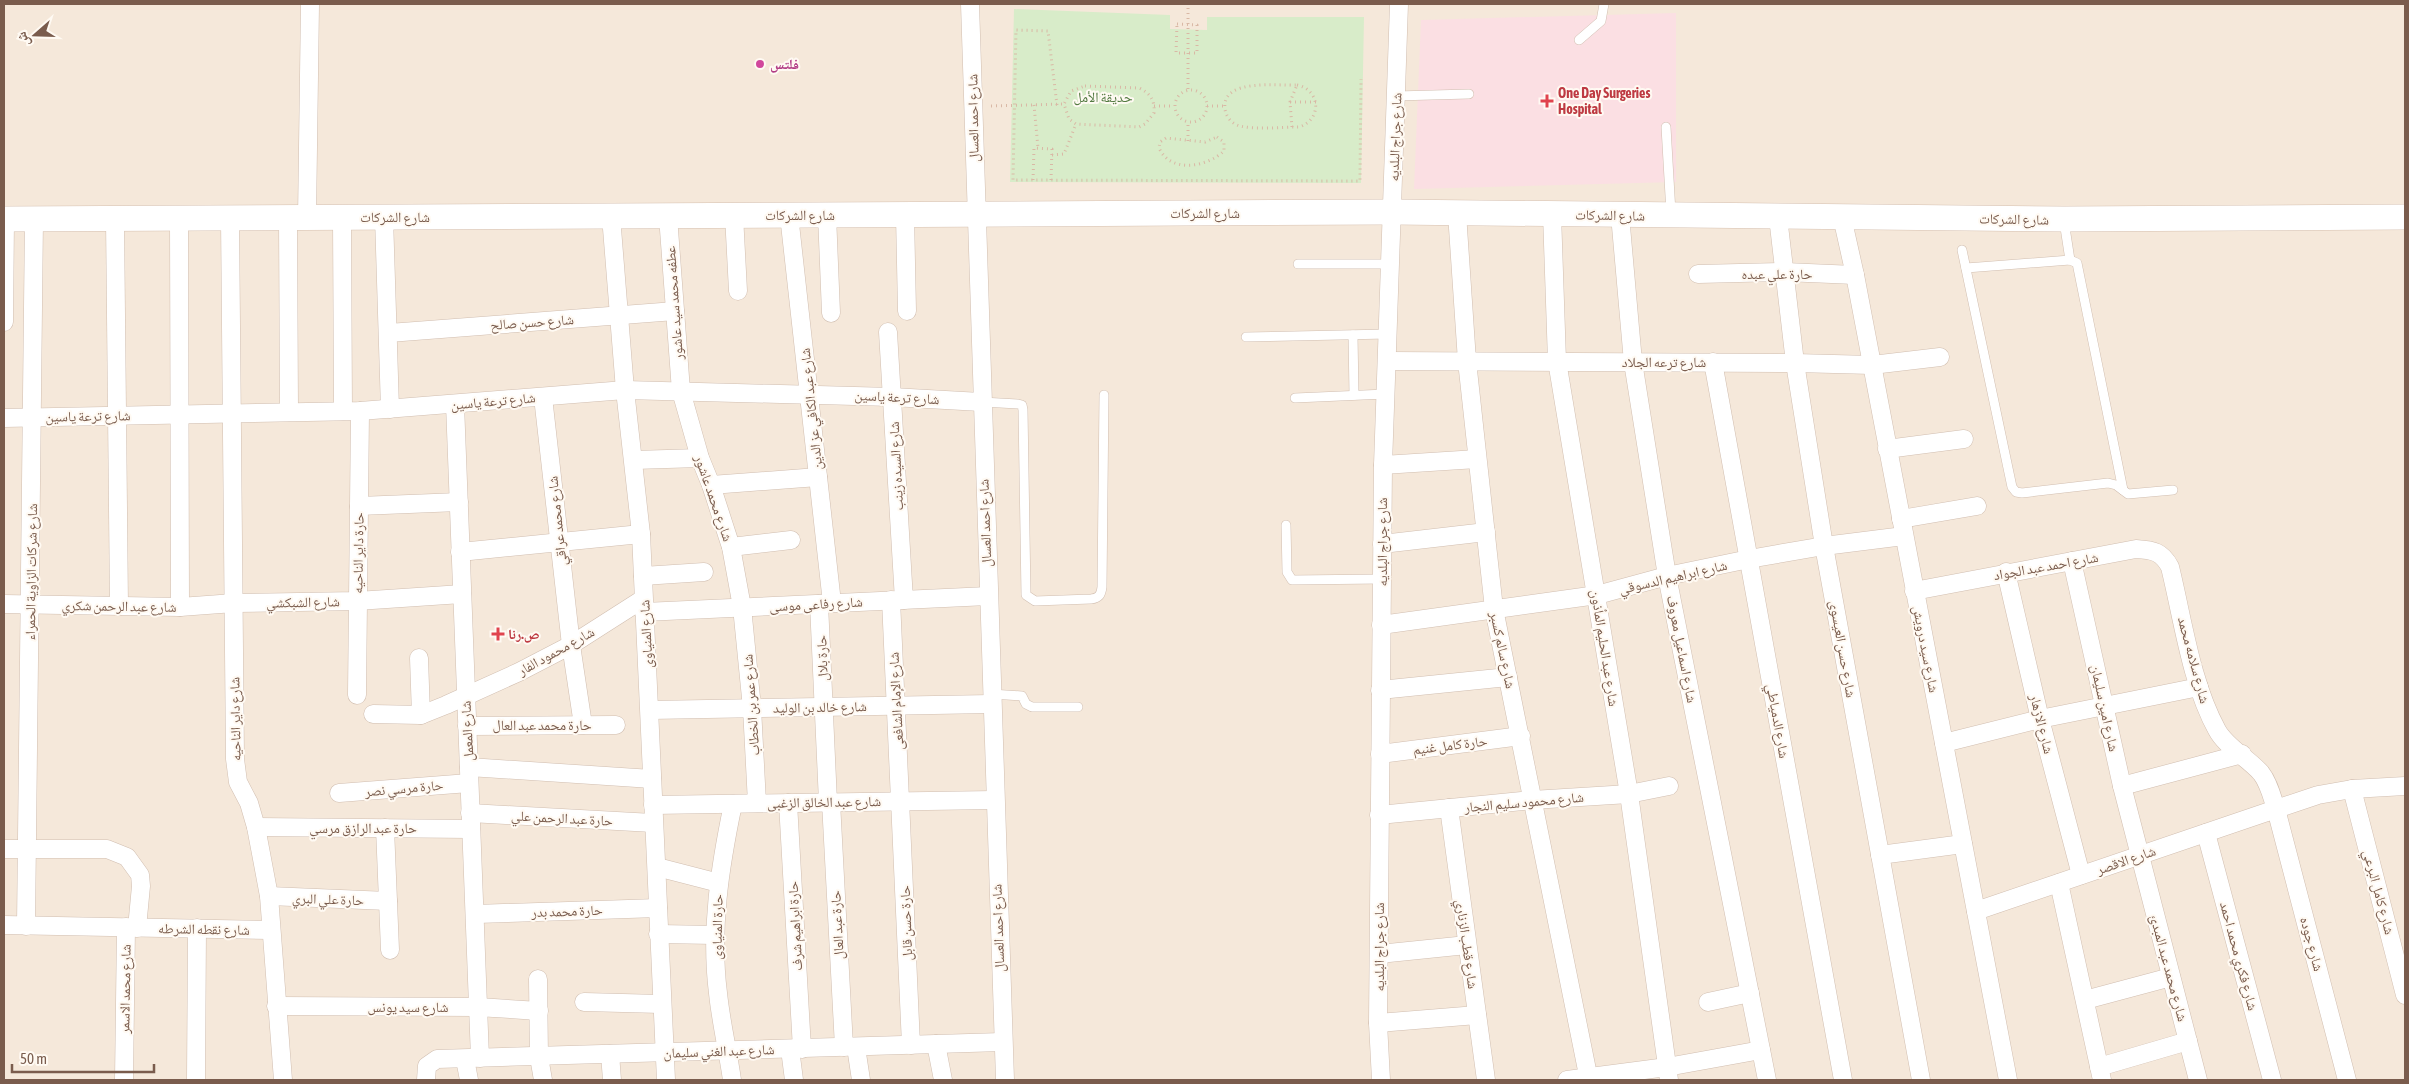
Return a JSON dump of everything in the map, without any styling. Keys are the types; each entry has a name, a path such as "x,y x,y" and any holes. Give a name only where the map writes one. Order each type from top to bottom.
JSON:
{"main road":[{"name":"شارع الشركات","path":"4,219 1393,212 2064,220 2405,217"}],"street":[{"path":"289,412 297,218 310,4"},
{"name":"شارع احمد العسال","path":"970,4 981,402 1002,1042 1005,1080"},
{"name":"شارع جراج البلديه","path":"1381,1080 1378,1022 1383,465 1400,4"},
{"name":"شارع سالم كسبر","path":"1457,213 1467,361 1494,608 1589,1079"},
{"name":"شارع عبد الحليم المأذون","path":"1552,214 1557,361 1597,594 1668,1074"},
{"name":"شارع عبد الكافي عز الدين","path":"789,215 818,477 826,604"},
{"path":"827,215 831,313"},
{"path":"905,215 907,311"},
{"name":"شارع اسماعيل معروف","path":"1620,215 1633,362 1667,576 1767,1080"},
{"name":"شارع المنياوى","path":"611,216 641,534 657,867 661,1004 666,1080"},
{"name":"عطفه محمد سيد عاشور","path":"668,216 681,391"},
{"path":"734,216 738,291"},
{"name":"شارع حسن العيسوى","path":"1778,216 1795,363 1824,546 1921,1080"},
{"name":"حارة داير الناحيه","path":"342,217 359,506 357,695"},
{"path":"384,217 390,409"},
{"name":"شارع سيد درويش","path":"1842,217 1855,275 2008,1080"},
{"path":"114,218 119,606"},
{"path":"178,218 180,607"},
{"name":"شارع داير الناحيه","path":"230,218 234,759 238,782 249,803 256,828 269,896 283,1080"},
{"path":"4,219 4,322"},
{"name":"شارع شركات الزاوية الحمراء","path":"26,926 34,219"},
{"name":"حارة علي عبده","path":"1698,274 1785,272 1855,275"},
{"name":"شارع حسن صالح","path":"389,333 675,311"},
{"name":"شارع السيده زينب","path":"888,332 892,396 898,600"},
{"name":"شارع ترعه الجلاد","path":"1388,361 1713,362 1872,365 1940,357"},
{"name":"شارع الدمياطي","path":"1713,362 1843,1080"},
{"name":"شارع ترعة ياسين","path":"4,418 352,411 626,390 892,396 981,402"},
{"name":"شارع محمد عاشور","path":"681,391 700,458 711,485 731,547 742,607"},
{"name":"شارع محمد عراقي","path":"543,397 571,645 584,725"},
{"name":"شارع المعمل","path":"455,404 464,695 476,914 478,1007 468,1080"},
{"path":"1888,449 1964,439"},
{"path":"634,460 700,458"},
{"path":"1383,465 1478,459"},
{"path":"711,485 818,477"},
{"path":"359,506 459,502"},
{"name":"شارع ابراهيم الدسوقي","path":"1381,625 1597,594 1667,576 1824,546 1903,527 1977,506"},
{"path":"1382,544 1486,532"},
{"path":"460,552 641,534"},
{"path":"731,547 791,540"},
{"name":"شارع احمد عبد الجواد","path":"1914,590 2006,572 2146,550 2164,556 2170,567"},
{"name":"شارع امين سليمان","path":"2072,561 2139,856"},
{"name":"شارع سلامه محمد","path":"2170,567 2199,687 2218,733 2261,774 2268,785 2276,809"},
{"path":"643,576 704,572"},
{"name":"شارع الازهار","path":"2006,572 2040,720 2082,875"},
{"name":"شارع الشبكشي","path":"234,603 357,601 462,594"},
{"name":"شارع رفاعى موسى","path":"644,605 742,607 988,596"},
{"name":"شارع الإمام الشافعى","path":"898,600 896,705 901,801"},
{"name":"شارع عبد الرحمن شكري","path":"4,604 180,607 234,603"},
{"name":"حارة بلال","path":"826,604 824,707 829,802"},
{"name":"شارع محمود الفار","path":"421,715 519,672 644,605"},
{"name":"شارع عمر بن الخطاب","path":"742,607 752,708 757,804"},
{"path":"373,714 421,715 419,658"},
{"path":"1380,690 1508,677"},
{"path":"1944,743 2040,720 2199,687"},
{"name":"شارع خالد بن الوليد","path":"650,710 896,705 991,699"},
{"name":"حارة محمد عبد العال","path":"467,726 616,725"},
{"name":"حارة كامل غنيم","path":"1380,754 1521,736"},
{"path":"2122,786 2242,754"},
{"name":"حارة مرسي نصر","path":"339,793 469,775 652,779"},
{"name":"شارع محمود سليم النجار","path":"1379,816 1532,800 1628,794 1669,786"},
{"path":"2276,809 2318,795 2352,789 2405,786"},
{"name":"شارع كامل البرعي","path":"2352,789 2405,995"},
{"name":"شارع عبد الخالق الزغبى","path":"653,814 733,804 994,800"},
{"name":"حارة حسن قابل","path":"901,801 911,1045"},
{"name":"حارة عبد العال","path":"829,802 850,1047 861,1080"},
{"name":"حارة ابراهيم شرف","path":"788,803 796,1049 794,1080"},
{"name":"حارة المنياوى","path":"732,1080 718,993 715,935 718,883 733,804"},
{"name":"شارع قطب الزناري","path":"1449,808 1486,1080"},
{"name":"شارع الاقصر","path":"1976,911 2276,809"},
{"name":"شارع جوده","path":"2276,809 2348,1080"},
{"name":"حارة عبد الرحمن علي","path":"471,821 653,814"},
{"name":"حارة عبد الرازق مرسي","path":"256,828 385,828 471,821"},
{"path":"385,828 390,950"},
{"name":"شارع فكري محمد احمد","path":"2206,832 2272,1080"},
{"path":"1880,855 1963,844"},
{"name":"شارع نقطه الشرطه","path":"4,850 107,849 127,857 140,875 141,886 132,927"},
{"name":"شارع محمد عبد المبدئ","path":"2139,856 2198,1080"},
{"path":"657,867 718,883"},
{"path":"2059,883 2101,1073 2188,1041"},
{"name":"حارة علي البري","path":"269,896 388,901"},
{"name":"حارة محمد بدر","path":"476,914 658,908"},
{"name":"شارع نقطه الشرطه","path":"4,925 271,930"},
{"name":"شارع محمد الاسمر","path":"124,1080 132,927"},
{"path":"196,1080 197,928"},
{"path":"658,934 715,935"},
{"path":"1379,954 1467,945"},
{"path":"2085,1000 2171,977"},
{"path":"538,979 539,1057 543,1080"},
{"path":"1708,1002 1750,993"},
{"path":"584,1002 661,1004"},
{"name":"شارع سيد يونس","path":"276,1006 478,1007 539,1011"},
{"path":"1378,1022 1477,1015"},
{"name":"شارع عبد الغني سليمان","path":"426,1080 427,1066 437,1059 664,1054 1002,1042"},
{"path":"936,1044 943,1080"},
{"path":"1567,1080 1668,1074 1761,1050"},
{"path":"610,1054 612,1080"}],"lane":[{"path":"1579,40 1601,21 1604,4"},
{"path":"1396,96 1469,94"},
{"path":"1666,127 1672,215"},
{"path":"2064,220 2070,260"},
{"path":"1962,250 2012,487 2016,492 2022,494 2108,483 2112,483 2122,490 2133,494 2173,490"},
{"path":"1966,268 2070,260 2077,263 2122,490"},
{"path":"1298,264 1391,264"},
{"path":"1246,337 1388,334"},
{"path":"1353,335 1354,396"},
{"path":"1295,398 1386,394"},
{"path":"981,402 1022,405 1026,595 1035,601 1091,599 1097,598 1102,594 1104,395"},
{"path":"1286,525 1287,572 1292,580 1382,579"},
{"path":"991,699 1022,696 1028,706 1032,707 1078,707"}],"path":[{"path":"1188,4 1188,90"},
{"path":"1177,24 1188,24 1197,25 1197,53 1176,53 1177,24"},
{"path":"1057,104 1048,31 1016,30 1013,180 1360,181 1361,79"},
{"path":"1292,127 1290,102 1297,85"},
{"path":"1297,85 1309,90 1316,102 1314,116 1310,121 1299,127 1237,125 1228,118 1225,106 1229,94 1239,87 1297,85"},
{"path":"1085,86 1139,88 1146,91 1154,106 1150,119 1139,127 1076,124 1069,119 1064,104 1066,97 1071,91 1085,86"},
{"path":"1188,90 1202,93 1207,106 1203,117 1199,120 1188,122 1180,118 1174,106 1178,95 1188,90"},
{"path":"1290,102 1316,102"},
{"path":"973,106 1064,104"},
{"path":"1034,105 1038,148"},
{"path":"1154,106 1174,106"},
{"path":"1207,106 1225,106"},
{"path":"1188,122 1188,141"},
{"path":"1052,155 1064,154 1076,124"},
{"path":"1217,137 1226,146 1224,151 1210,162 1194,166 1177,163 1159,148 1160,142 1166,138 1188,141 1205,142 1217,137"},
{"path":"1034,180 1034,148 1038,148 1052,149 1051,180"}],"shaded area":[{"path":"4,4 2405,4 2405,1080 4,1080"},
{"name":"One Day Surgeries Hospital","path":"1676,13 1676,182 1414,189 1421,20"}],"green space":[{"name":"حديقة الأمل","path":"1014,9 1170,15 1170,29 1207,30 1207,17 1364,17 1361,183 1010,182"}],"place":[{"name":"فلتس","path":"760,64"},
{"name":"One Day Surgeries Hospital","path":"1547,101"},
{"name":"ص.رنا","path":"498,634"}]}
